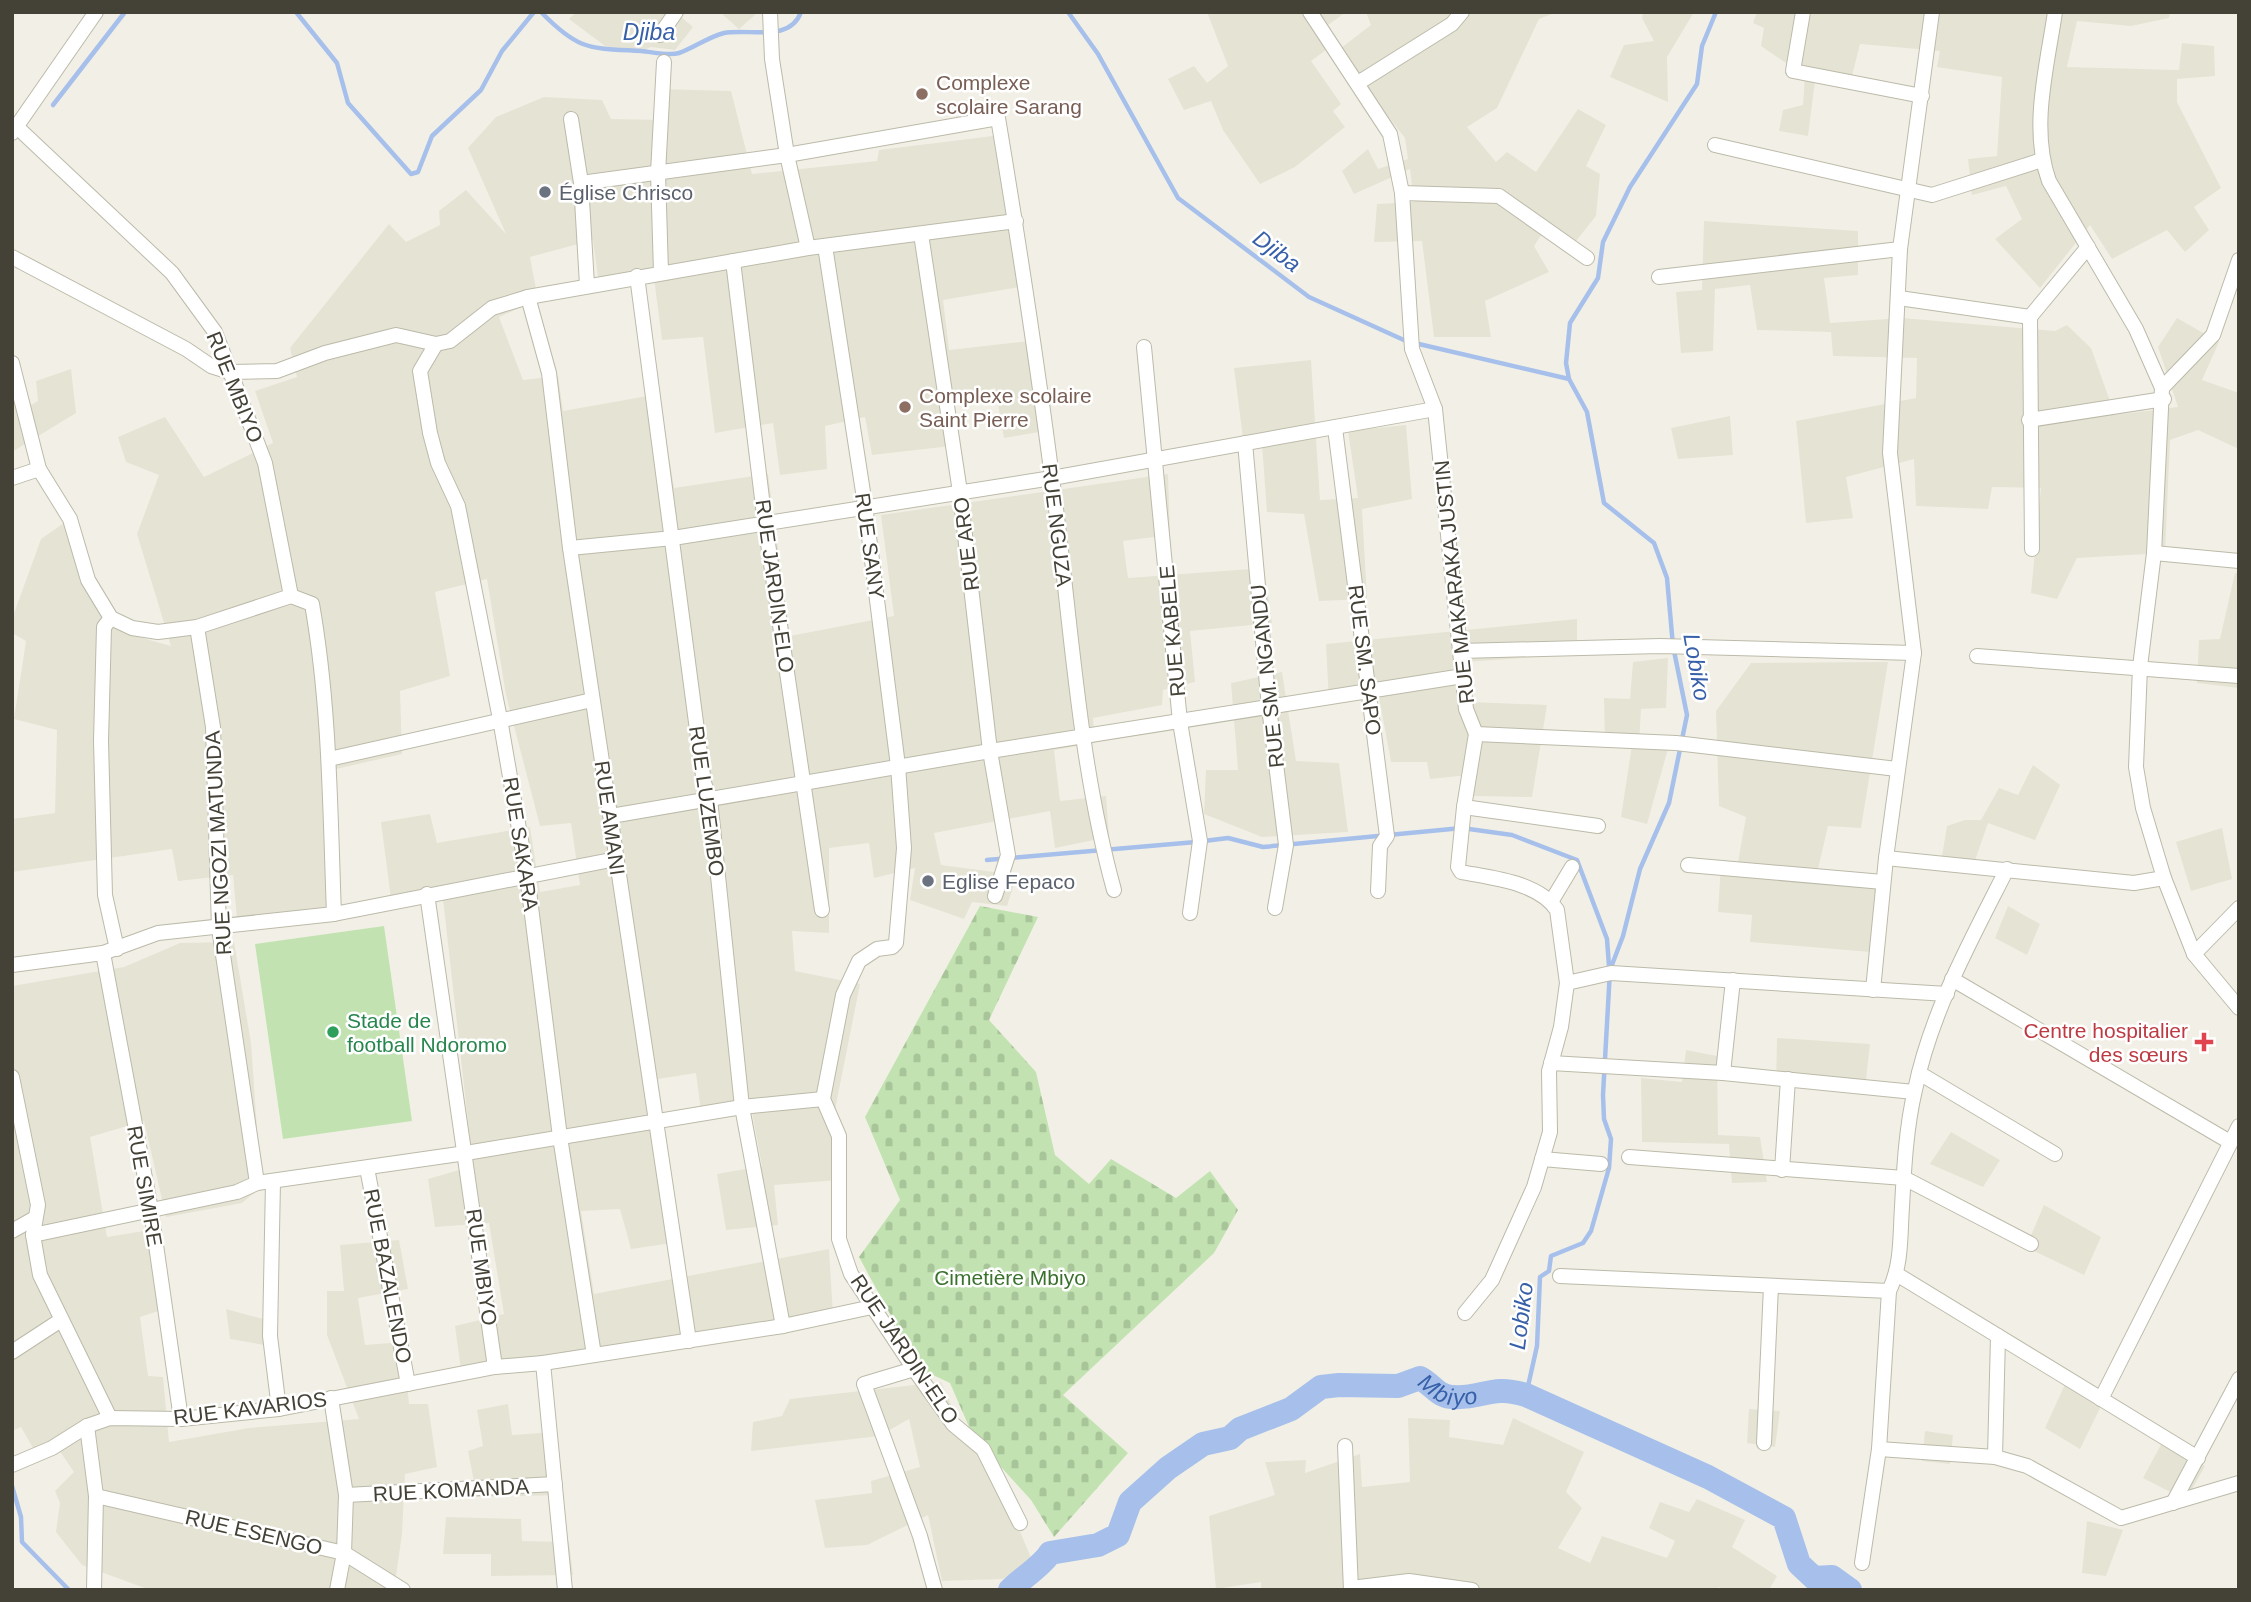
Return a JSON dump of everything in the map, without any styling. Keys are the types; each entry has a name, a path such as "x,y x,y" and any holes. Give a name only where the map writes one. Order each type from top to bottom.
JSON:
{"street":[{"path":"15,130 96,12"},
{"path":"660,35 676,12"},
{"path":"771,12 772,59 787,155 808,248"},
{"name":"RUE MAKARAKA JUSTIN","path":"1310,12 1390,134 1402,192 1412,349 1435,409 1466,709 1476,734 1464,807 1458,867 1461,872 1515,883 1551,902"},
{"path":"1358,83 1452,24 1462,12"},
{"path":"1803,12 1793,71 1922,96"},
{"path":"1873,990 1883,882 1914,653 1890,453 1900,249 1932,12"},
{"path":"2055,12 2040,117 2042,160 2049,181 2136,329 2163,393 2154,553 2140,667 2136,767 2143,807 2165,878 2194,954 2239,1008"},
{"path":"661,272 658,173 664,62"},
{"name":"RUE NGUZA","path":"787,155 998,118 1016,221 1052,478 1083,737 1103,852 1114,890"},
{"path":"571,119 581,183 587,285"},
{"name":"RUE MBIYO","path":"15,130 172,273 215,332 265,463 291,596"},
{"path":"1715,145 1932,195 2042,160"},
{"path":"581,183 787,155"},
{"path":"1402,192 1499,196 1587,258"},
{"path":"12,257 186,349 211,366 230,372 277,371 326,353 396,335 436,344 450,341 492,308 528,297 587,285 808,248 1016,221"},
{"name":"RUE ARO","path":"921,234 960,492 990,751 1007,862 995,896"},
{"name":"RUE SANY","path":"823,1099 843,995 859,961 877,948 892,947 896,943 904,848 898,766 865,505 825,246"},
{"path":"2032,549 2030,317 2088,247"},
{"path":"1659,277 1900,249"},
{"path":"2029,420 2163,393 2213,335 2239,260"},
{"name":"RUE JARDIN-ELO","path":"733,261 765,523 822,910"},
{"name":"RUE LUZEMBO","path":"637,276 704,783 710,799 742,1107 783,1326"},
{"name":"RUE AMANI","path":"528,297 549,373 570,548 689,1341"},
{"path":"1899,298 2030,317"},
{"name":"RUE SAKARA","path":"436,344 420,371 438,463 458,506 500,719 527,875 559,1137 594,1355"},
{"name":"RUE KABELE","path":"1144,347 1180,722 1200,841 1191,913"},
{"path":"12,363 39,469 70,519 88,580 111,618 132,628 158,632 197,628 291,596 312,604 320,647 329,759 334,914"},
{"path":"570,548 673,538 865,505 1052,478 1435,409"},
{"name":"RUE SM. SAPO","path":"1335,428 1387,836 1380,846 1378,891"},
{"name":"RUE SM. NGANDU","path":"1245,443 1269,708 1286,845 1275,908"},
{"path":"12,478 39,469"},
{"path":"2154,553 2239,561"},
{"path":"111,618 104,627 101,741 105,895 117,948"},
{"name":"RUE NGOZI MATUNDA","path":"197,628 213,727 219,928 257,1183"},
{"path":"1460,651 1660,646 1914,653"},
{"path":"1977,656 2239,676"},
{"path":"611,816 898,766 1463,676"},
{"path":"329,759 592,700"},
{"path":"1476,734 1694,744 1897,769"},
{"path":"1464,807 1598,826"},
{"path":"1886,858 2134,883 2165,878"},
{"path":"12,965 103,953 158,933 334,914 616,859"},
{"path":"1688,865 1883,882"},
{"path":"1465,1313 1492,1280 1534,1187 1550,1132 1551,1063 1561,1027 1567,983 1557,910 1551,902 1572,867"},
{"path":"1863,1563 1879,1449 1889,1291 1898,1275 1903,1178 1914,1091 1952,979 2007,869"},
{"name":"RUE MBIYO","path":"427,894 495,1367"},
{"path":"2194,954 2239,908"},
{"name":"RUE SIMIRE","path":"103,953 151,1210 181,1419"},
{"path":"1567,983 1611,974 1947,994"},
{"path":"1952,979 2230,1142"},
{"path":"1723,1073 1733,980"},
{"path":"1551,1063 1723,1073 1914,1091"},
{"path":"1919,1073 2055,1154"},
{"path":"12,1077 17,1132 38,1205 33,1235 40,1275 110,1418"},
{"path":"1782,1170 1788,1079"},
{"path":"33,1235 237,1192 257,1183 466,1153 654,1120 823,1099"},
{"name":"RUE JARDIN-ELO","path":"823,1099 839,1136 839,1239 851,1274 953,1424 983,1449 1020,1524"},
{"path":"2101,1399 2239,1126"},
{"path":"1629,1157 1903,1178 2031,1244"},
{"path":"1542,1159 1601,1164"},
{"name":"RUE BAZALENDO","path":"368,1167 408,1384"},
{"path":"273,1181 270,1336 279,1409"},
{"path":"12,1231 36,1218"},
{"path":"1898,1275 2198,1458"},
{"path":"1560,1276 1889,1291"},
{"path":"1764,1443 1771,1286"},
{"path":"495,1367 543,1363 689,1341 783,1326 872,1307"},
{"path":"12,1352 61,1320"},
{"path":"1995,1457 1998,1336"},
{"path":"543,1363 565,1590"},
{"name":"RUE KAVARIOS","path":"12,1465 52,1448 87,1426 110,1418 181,1419 279,1409 495,1367"},
{"path":"914,1369 864,1384 920,1536 935,1590"},
{"path":"2173,1503 2239,1379"},
{"path":"331,1398 346,1495 344,1553 337,1590"},
{"path":"87,1426 96,1496 94,1590"},
{"path":"1345,1446 1351,1589 1409,1581 1472,1590"},
{"path":"1879,1449 1995,1457 2027,1466 2121,1518 2239,1483"},
{"name":"RUE KOMANDA","path":"346,1495 555,1485"},
{"name":"RUE ESENGO","path":"96,1496 344,1553 403,1590"}],"shaded area":[{"path":"576,12 675,12 693,27 675,50 651,47 635,53 605,46 569,19"},
{"path":"720,12 758,12 739,29"},
{"path":"1207,12 1346,12 1317,33 1326,50 1311,61 1341,104 1333,111 1345,127 1295,167 1260,184 1223,130 1211,101 1184,110 1168,79 1194,66 1207,83 1228,66"},
{"path":"1366,12 1557,12 1539,19 1497,108 1467,127 1496,162 1507,152 1536,172 1578,109 1606,125 1586,166 1600,174 1596,216 1572,246 1546,228 1534,246 1549,272 1485,301 1491,337 1434,337 1422,241 1374,242 1377,204 1414,202 1410,169 1354,194 1342,171 1368,149 1378,169 1408,159 1405,138 1337,51 1371,25"},
{"path":"1643,12 1694,12 1667,57 1668,102 1610,77 1624,45 1654,41 1642,18"},
{"path":"1757,12 2170,12 2169,18 2131,26 2077,21 2067,67 2179,70 2182,43 2214,46 2215,76 2177,79 2177,102 2221,188 2194,207 2209,230 2185,252 2167,230 2112,259 2090,225 2040,288 1995,239 2022,219 2006,186 1972,195 1968,159 1997,156 2002,77 1937,67 1940,51 1860,44 1851,80 1816,73 1808,136 1779,131 1783,110 1803,105 1805,76 1761,46 1764,28 1753,23"},
{"path":"661,89 731,91 752,174 877,161 879,150 1009,134 1026,286 943,300 949,350 1038,340 1050,430 1004,438 995,388 953,399 960,445 872,455 865,417 825,426 827,469 780,475 773,423 715,433 703,337 662,340 654,278 599,285 593,240 530,257 538,300 499,317 523,380 558,376 563,411 659,394 674,488 768,474 790,636 894,616 881,515 1168,474 1170,535 1123,541 1128,578 1264,568 1272,623 1190,631 1195,682 1163,690 1162,705 1093,718 1095,743 1054,750 1060,801 1106,796 1109,837 1055,848 1050,811 934,833 941,865 1017,875 1007,906 972,902 964,919 910,900 915,868 874,878 869,843 829,848 829,933 792,931 795,971 860,984 833,1120 839,1180 774,1185 778,1225 726,1230 717,1174 762,1166 752,1112 702,1120 696,1073 658,1079 679,1242 631,1249 620,1209 581,1211 594,1294 829,1249 833,1315 461,1370 455,1326 504,1314 489,1223 435,1227 428,1179 473,1166 443,899 392,907 381,822 430,814 437,843 530,827 540,892 580,885 571,823 540,826 506,695 487,579 435,592 450,676 400,691 402,754 336,769 341,921 238,930 233,875 178,881 172,849 12,872 12,819 55,813 57,730 14,719 26,641 12,633 12,619 41,539 71,518 97,599 135,636 171,646 137,534 159,475 126,462 118,437 165,417 204,477 273,443 255,391 297,377 290,348 389,224 406,242 440,225 439,211 466,190 506,234 468,148 496,117 544,97 602,100 611,119 663,120"},
{"path":"1704,221 1858,231 1858,275 1824,278 1830,323 1902,318 2055,331 2067,325 2091,348 2115,415 2178,407 2158,347 2177,318 2219,342 2202,380 2239,393 2239,449 2198,430 2170,440 2165,553 2077,558 2057,599 2031,593 2041,488 1992,487 1988,509 1916,506 1914,459 1846,477 1853,518 1806,523 1796,421 1916,398 1917,358 1833,356 1831,332 1757,330 1750,285 1715,289 1713,351 1681,353 1676,292 1702,290"},
{"path":"1311,360 1320,500 1358,498 1348,431 1406,425 1412,499 1362,509 1367,599 1319,601 1304,514 1267,512 1262,445 1244,446 1234,368"},
{"path":"71,369 76,413 12,452 12,393 23,410 38,401 36,381"},
{"path":"1730,416 1733,455 1678,459 1671,428"},
{"path":"2235,573 2239,573 2239,688 2197,683 2199,640 2220,639"},
{"path":"1577,619 1577,654 1465,662 1470,702 1547,705 1532,797 1472,796 1469,775 1430,779 1427,762 1391,762 1379,697 1329,703 1326,644"},
{"path":"1668,658 1666,708 1641,709 1639,743 1669,745 1647,824 1621,817 1632,745 1605,745 1604,698 1630,699 1633,662"},
{"path":"1888,662 1861,828 1828,826 1815,882 1888,890 1882,953 1750,942 1752,915 1718,912 1721,864 1738,862 1746,817 1719,806 1716,711 1751,663"},
{"path":"1282,672 1296,761 1339,763 1348,832 1262,837 1204,814 1206,770 1238,770 1231,683"},
{"path":"2033,765 2060,785 2035,840 1988,823 1971,872 1940,868 1947,826 1965,820 1981,820 1999,788 2018,795"},
{"path":"2222,828 2232,879 2191,891 2176,842"},
{"path":"2008,906 2040,924 2027,955 1995,938"},
{"path":"234,942 251,1043 261,1187 242,1203 166,1217 144,1121 90,1137 107,1237 156,1229 171,1307 140,1317 148,1376 163,1377 169,1442 249,1428 359,1419 327,1335 327,1291 344,1291 340,1245 399,1240 408,1289 358,1298 365,1345 403,1342 409,1404 428,1404 437,1467 405,1474 402,1534 394,1590 150,1590 82,1565 56,1532 60,1503 55,1491 74,1472 59,1450 37,1455 21,1427 12,1431 12,986 124,967 180,943"},
{"path":"1777,1038 1870,1044 1865,1089 1776,1083"},
{"path":"1686,1050 1717,1056 1718,1135 1760,1137 1767,1182 1732,1183 1729,1144 1642,1142 1641,1078 1682,1082"},
{"path":"1951,1132 2000,1160 1983,1187 1930,1164"},
{"path":"2044,1205 2101,1237 2084,1275 2026,1247"},
{"path":"226,1309 274,1322 270,1346 230,1339"},
{"path":"2067,1380 2103,1402 2080,1449 2045,1428"},
{"path":"941,1382 966,1438 988,1455 1034,1565 1002,1579 942,1581 928,1515 867,1545 825,1548 815,1500 872,1493 871,1481 920,1467 909,1419 879,1436 751,1451 753,1422 782,1416 790,1399"},
{"path":"508,1404 512,1435 556,1432 562,1495 477,1497 468,1451 483,1446 477,1410"},
{"path":"1749,1409 1780,1411 1775,1447 1747,1443"},
{"path":"1408,1418 1450,1420 1449,1437 1503,1445 1513,1418 1584,1452 1566,1492 1582,1508 1558,1548 1590,1563 1602,1536 1667,1558 1675,1541 1649,1528 1660,1502 1689,1512 1697,1499 1745,1520 1732,1547 1777,1576 1769,1590 1725,1590 1718,1587 1717,1590 1261,1590 1261,1582 1216,1589 1209,1516 1275,1495 1265,1462 1306,1460 1305,1473 1360,1454 1362,1487 1410,1482"},
{"path":"1925,1431 1953,1435 1950,1464 1922,1461"},
{"path":"2164,1439 2205,1466 2186,1500 2143,1478"},
{"path":"446,1517 521,1519 522,1541 569,1542 573,1575 491,1576 491,1554 443,1554"},
{"path":"2087,1521 2123,1530 2106,1576 2082,1573"}],"green space":[{"name":"Cimetière Mbiyo","path":"980,906 1038,917 989,1020 1036,1072 1055,1155 1089,1184 1111,1159 1176,1198 1210,1171 1238,1210 1214,1253 1063,1395 1128,1453 1054,1537 1031,1500 973,1436 950,1383 920,1369 859,1257 900,1200 865,1117"},
{"name":"Stade de football Ndoromo","path":"384,926 412,1121 283,1139 255,944"}],"waterway":[{"path":"53,105 125,12"},
{"path":"296,12 337,63 348,103 411,174 418,172 432,136 481,90 502,51 534,12"},
{"name":"Djiba","path":"541,12 565,34 586,45 670,54 685,51 724,33 768,32 788,28 796,22 801,12"},
{"name":"Djiba","path":"1068,12 1098,54 1178,198 1309,297 1406,341 1569,379"},
{"name":"Lobiko","path":"1526,1395 1537,1346 1540,1277 1549,1271 1551,1256 1583,1243 1591,1231 1609,1168 1611,1139 1604,1119 1603,1095 1610,970 1623,936 1640,869 1669,803 1687,715 1673,646 1667,578 1654,543 1604,503 1587,412 1569,379 1566,363 1570,323 1598,278 1603,242 1630,187 1697,84 1702,46 1716,12"},
{"path":"1204,841 1228,838 1263,847 1462,828 1512,835 1577,860 1607,939 1609,966"},
{"path":"987,860 1196,842"},
{"name":"Mbiyo","path":"1010,1590 1050,1553 1098,1545 1118,1535 1130,1502 1168,1468 1203,1444 1230,1438 1240,1429 1291,1409 1321,1387 1398,1386 1420,1378 1439,1393 1448,1396 1463,1397 1495,1391 1526,1395 1708,1477 1784,1518 1799,1564 1814,1578 1832,1577 1850,1590"},
{"path":"12,1486 21,1517 22,1542 69,1590"}],"place":[{"name":"Complexe scolaire Sarang","path":"922,94"},
{"name":"Église Chrisco","path":"545,192"},
{"name":"Complexe scolaire Saint Pierre","path":"905,407"},
{"name":"Eglise Fepaco","path":"928,881"},
{"name":"Stade de football Ndoromo","path":"333,1032"},
{"name":"Centre hospitalier des sœurs","path":"2204,1042"}]}
